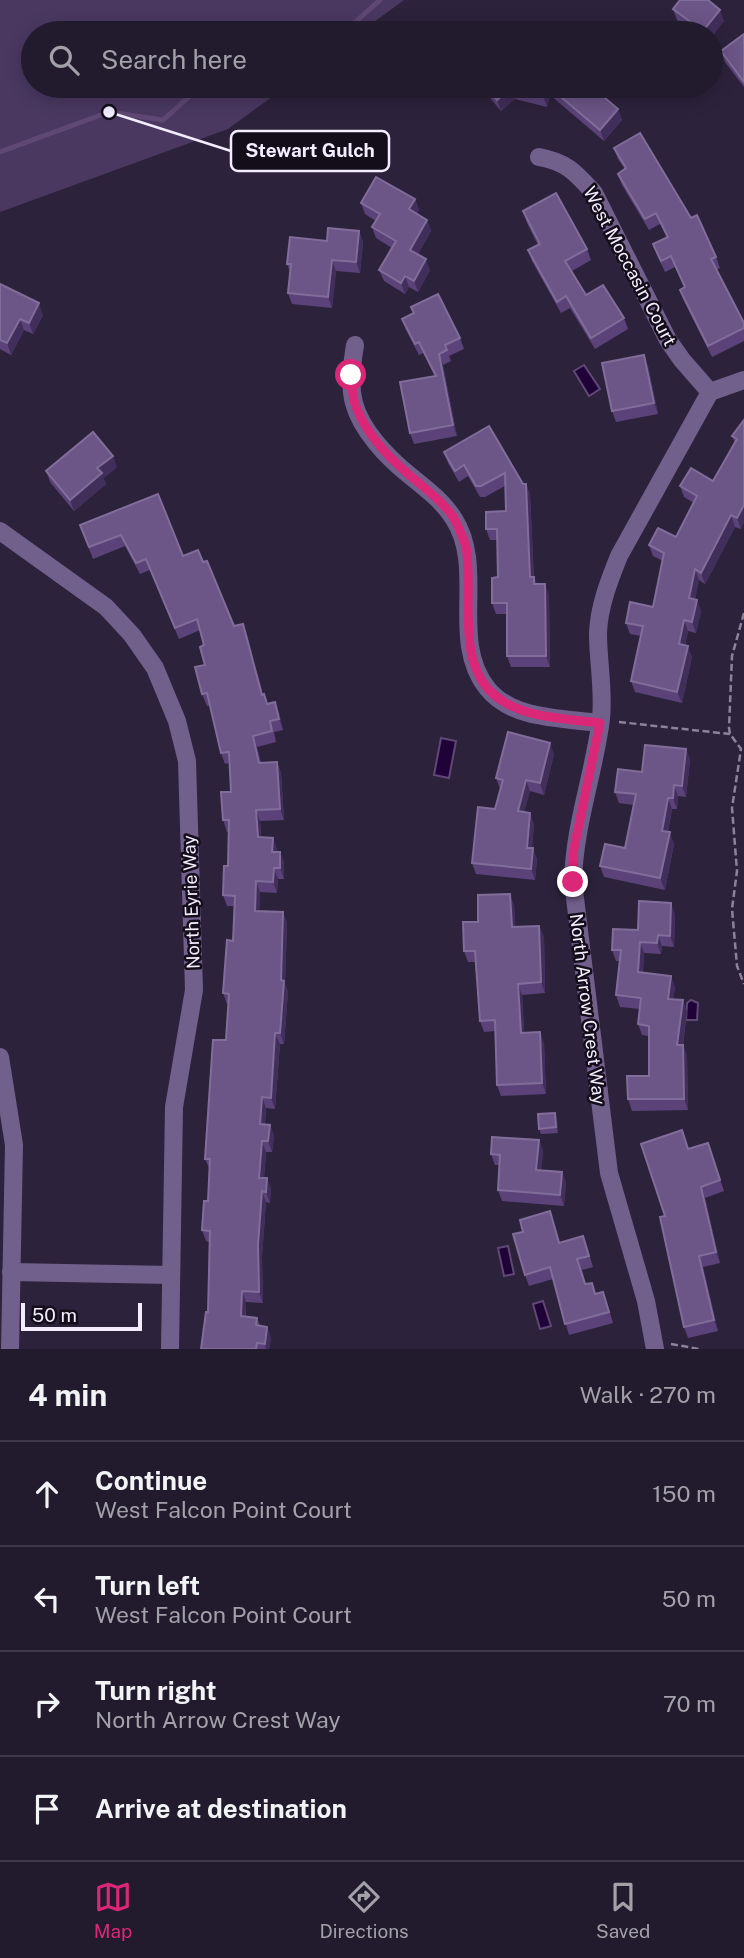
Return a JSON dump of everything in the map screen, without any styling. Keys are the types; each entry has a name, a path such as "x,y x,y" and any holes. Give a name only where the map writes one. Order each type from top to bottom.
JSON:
{"street":[{"name":"West Moccasin Court","path":"539,158 558,161 576,173 594,193 668,340 681,360 710,391"},
{"path":"355,345 351,375 355,405 370,435 400,468 430,493 454,519 466,546 471,654 477,673 488,689 503,703 533,714 606,722"},
{"path":"710,391 744,380"},
{"name":"North Arrow Crest Way","path":"660,1346 608,1173 573,882 573,853 606,722 598,634 607,585 619,556 710,391"},
{"name":"North Eyrie Way","path":"0,531 106,607 132,635 155,668 177,721 187,761 194,990 174,1107 170,1349"},
{"path":"0,1057 14,1145 9,1349"},
{"path":"11,1272 171,1275"}],"path":[{"path":"744,613 732,656 730,734 741,748 732,808 737,872 732,909 737,966 744,984"},
{"path":"606,722 730,734"},
{"path":"660,1346 699,1349"}],"shaded area":[{"path":"0,0 404,0 375,21 21,21 21,98 271,98 228,129 0,212"},
{"path":"584,365 600,389 589,396 574,371"},
{"path":"441,738 456,741 449,778 434,775"},
{"path":"691,1000 698,1003 697,1020 686,1020 687,1003"},
{"path":"508,1246 514,1274 504,1276 498,1248"},
{"path":"543,1301 551,1326 540,1329 533,1304"}],"building":[{"path":"680,0 708,0 720,10 711,21 689,21 673,9"},
{"path":"744,34 744,82 723,54 723,50"},
{"path":"562,98 605,98 618,109 600,130"},
{"path":"640,133 691,218 697,215 716,257 711,259 744,323 744,328 708,346 680,290 685,287 671,256 661,261 653,244 668,237 656,213 645,219 618,174 626,168 614,148"},
{"path":"376,177 415,199 409,209 427,220 410,250 426,259 414,281 405,276 401,283 379,270 396,241 372,227 380,214 361,203"},
{"path":"556,193 587,249 565,261 586,295 603,285 624,318 591,338 566,296 557,302 528,250 540,244 523,211"},
{"path":"328,228 359,231 356,262 332,260 328,297 288,293 290,237 327,241"},
{"path":"0,284 39,303 29,323 20,319 7,343 0,340"},
{"path":"438,294 460,338 445,345 447,350 439,354 453,425 410,433 400,382 436,376 419,342 415,344 402,319 414,313 411,307"},
{"path":"644,355 654,403 612,411 602,363"},
{"path":"744,420 744,505 737,518 731,515 701,573 695,569 689,598 697,600 692,622 684,620 679,644 688,646 677,692 631,681 643,626 626,623 630,602 653,607 664,553 649,545 658,528 676,537 697,496 680,486 691,468 713,481 737,439 732,436"},
{"path":"489,426 523,484 526,484 530,577 534,577 534,584 545,584 546,656 507,656 507,603 492,603 492,578 498,577 497,529 486,529 486,512 506,511 505,473 476,486 464,465 455,471 444,452"},
{"path":"93,432 113,456 97,468 102,473 70,500 46,471"},
{"path":"158,494 183,556 198,550 203,562 207,561 234,626 243,624 262,695 264,694 267,704 275,702 279,719 270,721 272,731 253,736 259,763 277,762 280,809 256,810 258,837 273,838 272,852 280,852 280,868 274,868 273,882 256,881 255,911 283,912 281,980 284,981 280,1033 275,1033 271,1098 262,1097 260,1124 270,1125 268,1141 262,1141 259,1178 267,1178 266,1192 262,1191 258,1245 259,1292 242,1291 241,1316 257,1318 256,1325 267,1327 265,1344 257,1343 256,1349 201,1349 208,1312 210,1231 202,1230 204,1201 208,1201 210,1159 205,1159 213,1040 226,1040 229,994 223,993 227,940 233,941 235,896 223,895 224,866 228,866 229,820 223,820 221,792 231,792 229,752 221,753 207,693 202,694 195,667 205,665 200,647 204,645 197,619 175,628 146,559 136,563 121,535 89,547 80,525"},
{"path":"508,732 550,743 540,783 526,780 518,811 530,813 527,848 533,848 531,869 472,863 478,807 495,809 503,780 496,778"},
{"path":"645,745 686,749 682,786 674,785 673,798 668,798 662,831 670,832 660,878 600,866 605,844 625,848 636,794 615,792 618,769 642,772"},
{"path":"510,894 512,927 539,926 541,982 518,984 521,1033 540,1032 542,1083 497,1085 495,1020 480,1021 475,951 464,951 463,922 478,922 478,895"},
{"path":"639,901 671,903 670,936 658,935 657,943 640,942 638,972 671,976 668,999 683,1000 677,1045 683,1045 684,1099 628,1099 627,1076 649,1076 649,1026 638,1024 641,998 616,995 621,950 612,950 613,929 638,930"},
{"path":"555,1113 556,1127 539,1129 538,1114"},
{"path":"682,1130 688,1149 708,1143 720,1180 701,1187 716,1252 699,1256 714,1320 684,1327 660,1217 665,1216 641,1144"},
{"path":"492,1137 539,1140 536,1170 562,1172 560,1195 498,1190 500,1155 491,1154"},
{"path":"550,1211 559,1243 583,1236 589,1256 577,1259 585,1284 592,1283 595,1294 603,1292 609,1312 565,1324 550,1267 525,1275 513,1234 523,1232 520,1220"}],"waterway":[{"path":"356,21 380,0"},
{"path":"0,152 109,112 163,120 188,98"}],"place":[{"name":"Stewart Gulch","path":"109,112"}],"route":[{"path":"351,375 355,405 370,435 400,468 430,493 454,519 466,546 471,654 477,673 488,689 503,703 533,714 600,723 573,853 573,882"}]}
